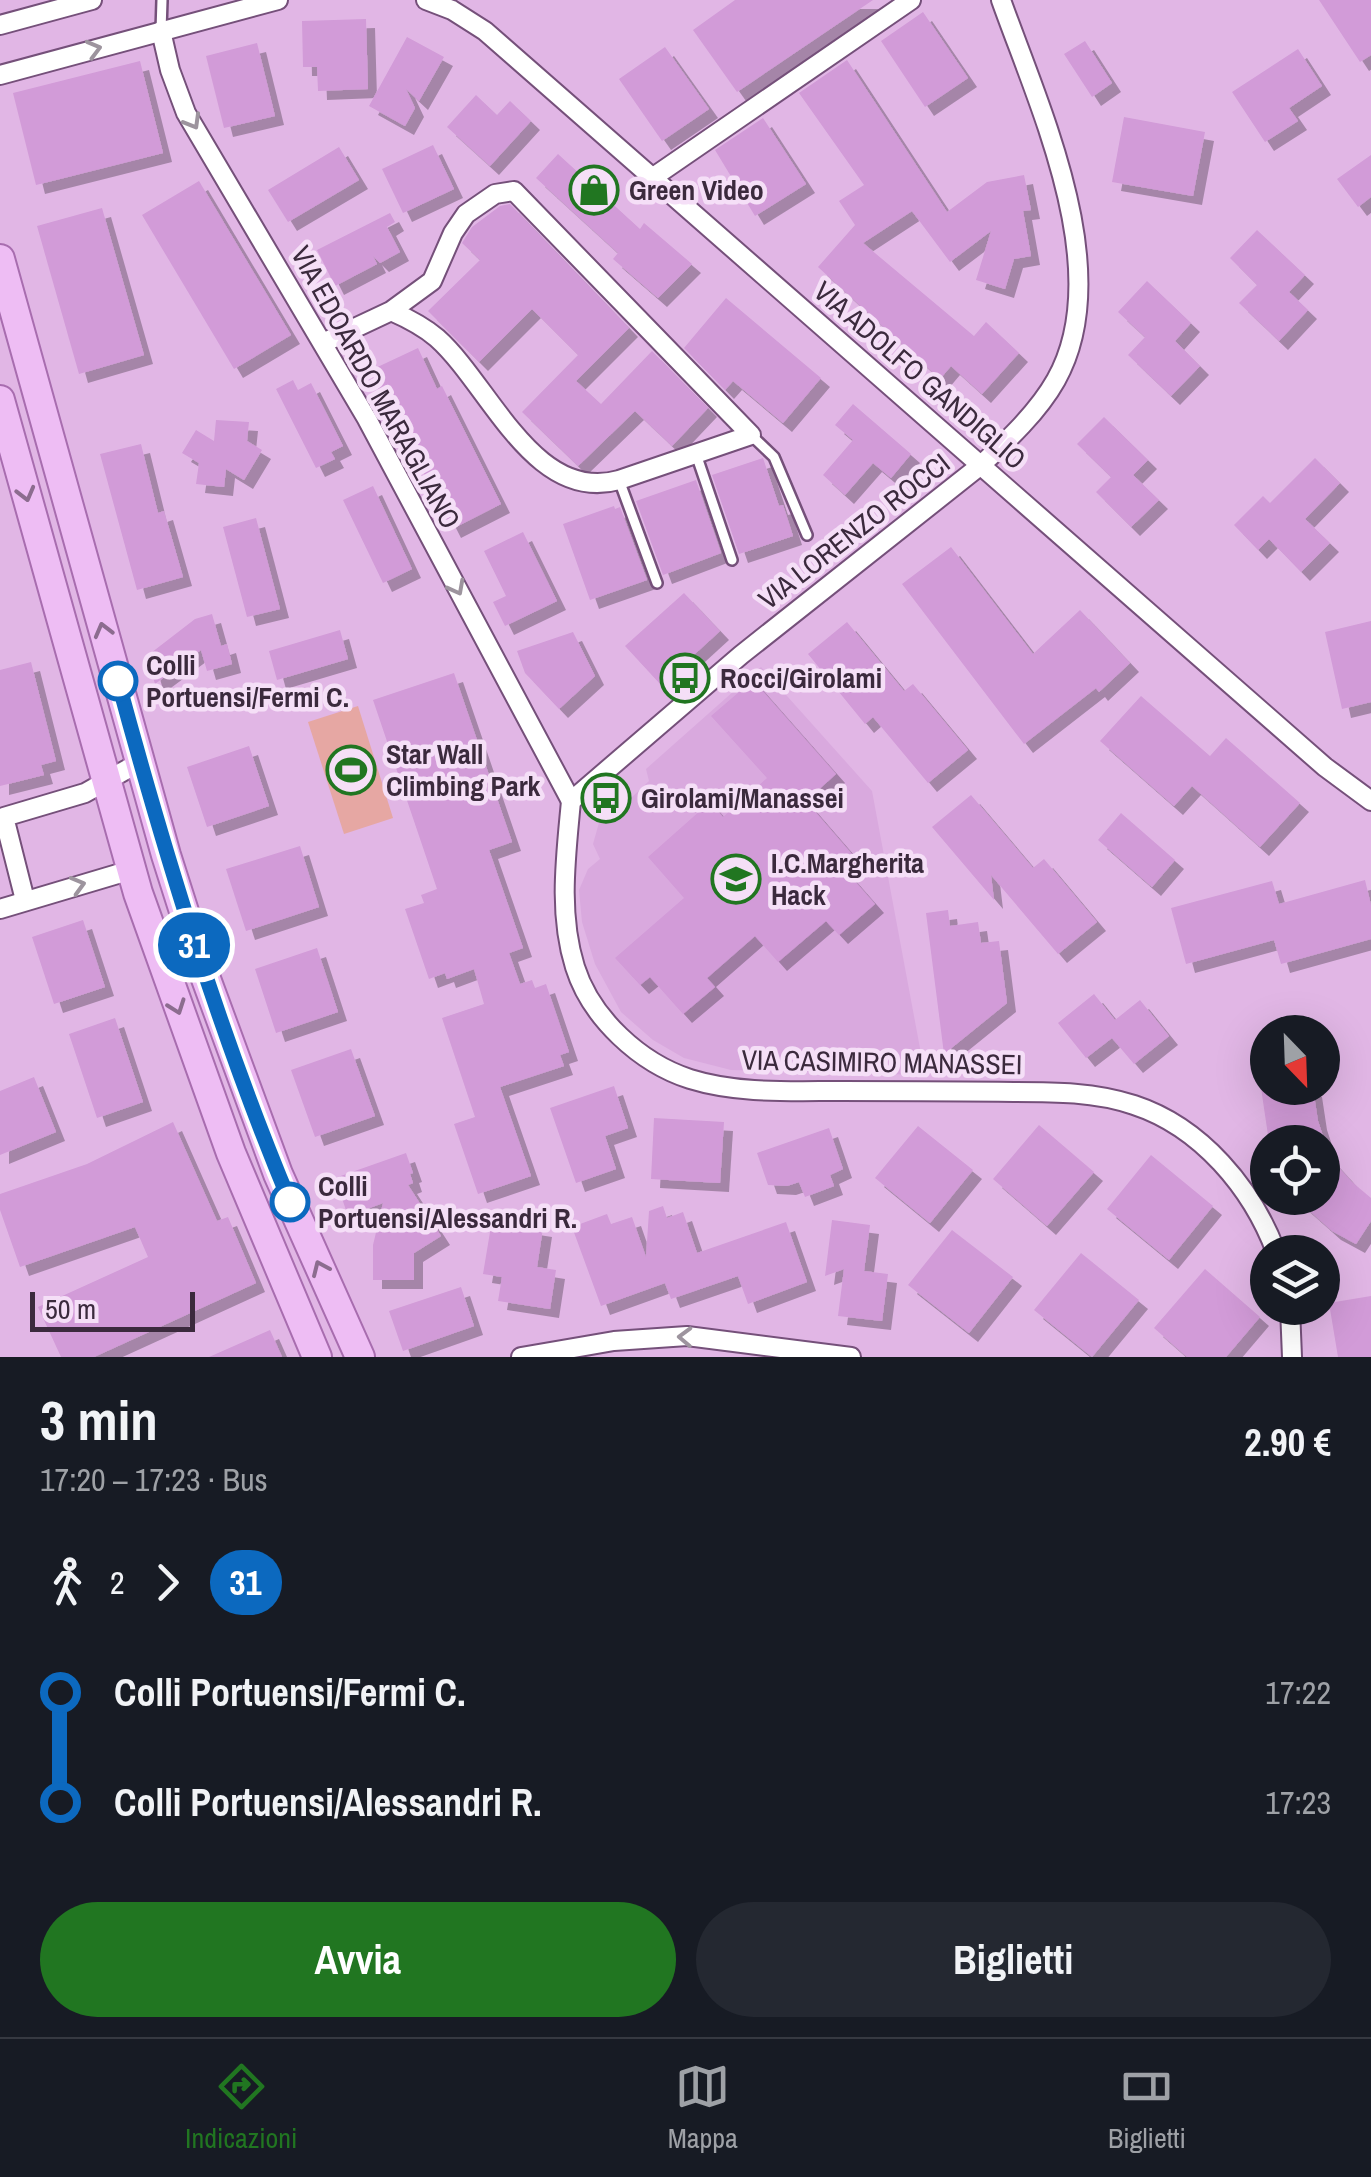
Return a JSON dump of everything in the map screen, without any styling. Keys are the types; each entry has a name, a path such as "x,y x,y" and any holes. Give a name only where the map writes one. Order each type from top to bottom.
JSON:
{"main road":[{"path":"0,260 174,883 290,1202 360,1357"},
{"path":"0,400 132,870 230,1153 316,1357"}],"street":[{"path":"0,25 92,0"},
{"name":"VIA ADOLFO GANDIGLIO","path":"426,0 452,10 485,32 1336,776 1371,801"},
{"path":"652,178 911,0"},
{"name":"VIA LORENZO ROCCI","path":"570,802 740,655 981,466 1015,432 1056,380 1074,335 1080,274 1073,218 1040,108 1001,0"},
{"path":"0,75 271,1"},
{"name":"VIA EDOARDO MARAGLIANO","path":"161,31 186,113 367,419 570,802"},
{"path":"323,343 391,311 438,275 453,234 466,214 495,194 514,192 751,435 620,480 584,484 538,460 438,339 391,311"},
{"path":"25,900 2,818 84,793 140,762"},
{"name":"VIA CASIMIRO MANASSEI","path":"570,802 564,903 575,968 605,1020 652,1060 678,1075 702,1082 757,1090 1077,1093 1134,1105 1176,1126 1233,1176 1260,1214 1269,1235"},
{"path":"0,909 132,870"},
{"path":"1291,1325 1292,1357"},
{"path":"520,1357 614,1341 687,1336 851,1357"}],"lane":[{"path":"161,31 162,0"},
{"path":"751,435 774,457 807,535"},
{"path":"696,454 732,560"},
{"path":"620,480 657,583"}],"shaded area":[{"name":"I.C.Margherita Hack","path":"761,667 872,791 925,1075 731,1070 684,1058 653,1040 621,1012 595,964 582,922 579,890 588,869 600,859 593,844 606,798 631,798 649,781 646,769"},
{"name":"Star Wall Climbing Park","path":"358,706 393,818 344,834 308,722"}],"building":[{"path":"735,0 873,0 737,92 693,30"},
{"path":"1319,0 1371,0 1371,55 1360,62"},
{"path":"923,12 968,78 925,107 881,41"},
{"path":"366,19 368,89 318,91 317,67 303,67 302,21"},
{"path":"407,37 444,57 419,101 406,89 415,108 405,126 369,106"},
{"path":"1085,41 1112,83 1092,97 1064,54"},
{"path":"257,43 275,116 224,128 206,56"},
{"path":"665,47 709,109 662,141 619,79"},
{"path":"1298,49 1322,86 1289,108 1298,121 1265,142 1232,92"},
{"path":"847,60 947,212 987,182 1024,175 1031,210 1023,211 1031,256 1014,259 1005,289 976,280 991,231 950,262 912,211 863,243 974,336 986,322 1019,353 982,394 951,366 940,379 818,267 855,225 839,201 864,185 799,93"},
{"path":"140,61 163,153 36,185 13,93"},
{"path":"476,95 497,115 510,101 531,121 490,166 447,127"},
{"path":"1124,117 1205,132 1193,196 1112,182"},
{"path":"763,118 806,184 755,216 715,150"},
{"path":"433,145 454,189 403,213 382,169"},
{"path":"339,147 359,180 288,222 268,190"},
{"path":"558,154 640,229 644,223 692,264 658,298 613,259 618,253 536,178"},
{"path":"1371,155 1371,197 1358,207 1337,179"},
{"path":"199,181 291,335 234,369 142,215"},
{"path":"510,204 629,328 576,381 601,404 652,351 708,408 672,446 635,411 578,466 522,412 578,355 532,309 479,362 428,311 480,260 462,243 472,227 500,206"},
{"path":"102,208 144,355 79,374 37,226"},
{"path":"390,213 395,222 387,227 400,252 380,263 373,256 377,264 335,286 317,250"},
{"path":"1257,230 1305,275 1289,292 1308,310 1279,341 1239,303 1257,285 1230,258"},
{"path":"1147,281 1191,323 1175,341 1200,366 1171,396 1128,355 1145,337 1118,312"},
{"path":"726,298 821,378 783,423 733,381 725,390 684,348"},
{"path":"418,348 437,389 442,386 501,504 452,529 369,371"},
{"path":"293,380 298,390 311,383 343,446 331,452 335,459 316,468 276,389"},
{"path":"853,404 911,454 891,478 873,463 845,495 823,475 853,440 835,425"},
{"path":"1104,417 1148,460 1133,475 1159,500 1131,527 1096,492 1111,477 1077,444"},
{"path":"216,420 249,422 247,441 262,450 244,480 226,469 224,487 196,484 199,463 182,453 196,430 214,441"},
{"path":"141,444 158,513 164,511 183,577 137,590 100,454"},
{"path":"763,458 793,536 739,554 712,475"},
{"path":"1315,458 1340,483 1305,519 1330,543 1301,572 1269,539 1258,550 1234,525 1263,496 1270,503"},
{"path":"696,480 721,553 663,575 636,501"},
{"path":"373,486 412,569 383,583 343,500"},
{"path":"620,507 647,580 590,600 563,524"},
{"path":"256,518 280,609 247,617 223,527"},
{"path":"523,532 557,601 505,626 493,602 506,596 484,551"},
{"path":"951,547 1033,654 1080,610 1130,663 1099,692 1096,688 1024,744 902,584"},
{"path":"684,593 720,631 661,685 625,646"},
{"path":"212,614 221,646 227,644 232,664 207,671 201,650 155,684 147,656 195,619"},
{"path":"1371,621 1371,702 1342,709 1325,632"},
{"path":"847,622 904,691 913,684 968,750 928,783 873,717 865,724 808,654"},
{"path":"340,630 348,659 277,680 269,651"},
{"path":"573,632 595,676 559,709 525,673 517,651"},
{"path":"31,662 56,761 41,765 44,775 0,786 0,670"},
{"path":"454,673 512,842 489,850 523,948 509,953 520,984 532,980 535,988 546,984 569,1052 560,1055 564,1066 500,1087 531,1176 478,1194 454,1124 475,1117 442,1018 484,1004 474,969 447,979 445,973 429,979 405,909 424,903 421,895 437,889 373,700"},
{"path":"753,680 836,774 806,801 858,861 846,871 875,904 839,935 826,921 778,962 755,936 707,978 715,987 683,1014 650,977 640,985 615,958 684,898 648,857 710,802 723,817 767,778 711,716"},
{"path":"1141,696 1210,756 1226,738 1300,803 1260,847 1192,786 1174,806 1100,741"},
{"path":"249,746 269,806 207,827 187,767"},
{"path":"971,795 1033,868 1044,859 1097,922 1058,954 991,875 994,900 932,827"},
{"path":"1121,813 1175,860 1152,887 1098,840"},
{"path":"300,846 319,907 246,931 226,869"},
{"path":"1365,880 1371,905 1371,939 1281,964 1274,940 1186,964 1171,908 1272,881 1279,904"},
{"path":"948,910 950,926 978,922 981,943 999,941 1007,1003 944,1054 926,913"},
{"path":"83,920 105,987 54,1004 32,937"},
{"path":"317,948 338,1012 276,1033 255,969"},
{"path":"1094,994 1115,1020 1140,1000 1169,1036 1134,1064 1112,1038 1086,1058 1058,1023"},
{"path":"115,1018 143,1102 97,1118 69,1034"},
{"path":"351,1049 375,1116 315,1137 291,1070"},
{"path":"34,1077 56,1132 0,1155 0,1091"},
{"path":"614,1086 628,1128 605,1136 616,1169 576,1183 550,1108"},
{"path":"1264,1105 1316,1105 1319,1125 1266,1125"},
{"path":"654,1118 724,1122 720,1183 651,1179"},
{"path":"173,1122 217,1221 228,1217 256,1283 94,1357 61,1357 38,1307 148,1257 135,1227 20,1267 0,1210 0,1194 87,1164"},
{"path":"1039,1125 1094,1172 1047,1226 993,1179"},
{"path":"918,1126 973,1170 930,1223 875,1178"},
{"path":"829,1128 843,1169 830,1175 834,1186 805,1197 799,1182 768,1185 757,1153"},
{"path":"406,1153 413,1173 413,1183 408,1185 441,1236 414,1253 414,1280 373,1280 373,1245 383,1203 348,1216 335,1178"},
{"path":"1151,1155 1213,1206 1169,1260 1107,1209"},
{"path":"1340,1169 1371,1198 1371,1221 1356,1244 1314,1215 1340,1215"},
{"path":"663,1206 667,1218 683,1212 697,1253 786,1222 807,1282 748,1304 738,1276 671,1299 665,1283 601,1306 572,1227 607,1214 611,1224 632,1217 646,1257 649,1211"},
{"path":"492,1220 543,1228 537,1267 556,1270 550,1309 498,1301 502,1277 483,1274"},
{"path":"832,1220 870,1225 864,1271 888,1274 882,1321 838,1316 844,1269 825,1276"},
{"path":"952,1230 1013,1277 969,1333 908,1285"},
{"path":"1081,1253 1139,1300 1092,1357 1034,1310"},
{"path":"1205,1269 1250,1308 1250,1325 1253,1325 1226,1357 1187,1357 1154,1328"},
{"path":"461,1287 474,1326 403,1351 389,1311"},
{"path":"1371,1296 1371,1357 1338,1357 1333,1325 1340,1325 1340,1301"},
{"path":"270,1330 282,1357 209,1357"}],"bus line":[{"name":"31","path":"118,681 202,968 290,1202"}],"place":[{"name":"Green Video","path":"594,190"},
{"name":"Rocci/Girolami","path":"685,678"},
{"name":"Colli Portuensi/Fermi C.","path":"118,681"},
{"name":"Star Wall Climbing Park","path":"351,770"},
{"name":"Girolami/Manassei","path":"606,798"},
{"name":"I.C.Margherita Hack","path":"736,879"},
{"name":"Colli Portuensi/Alessandri R.","path":"290,1202"}]}
